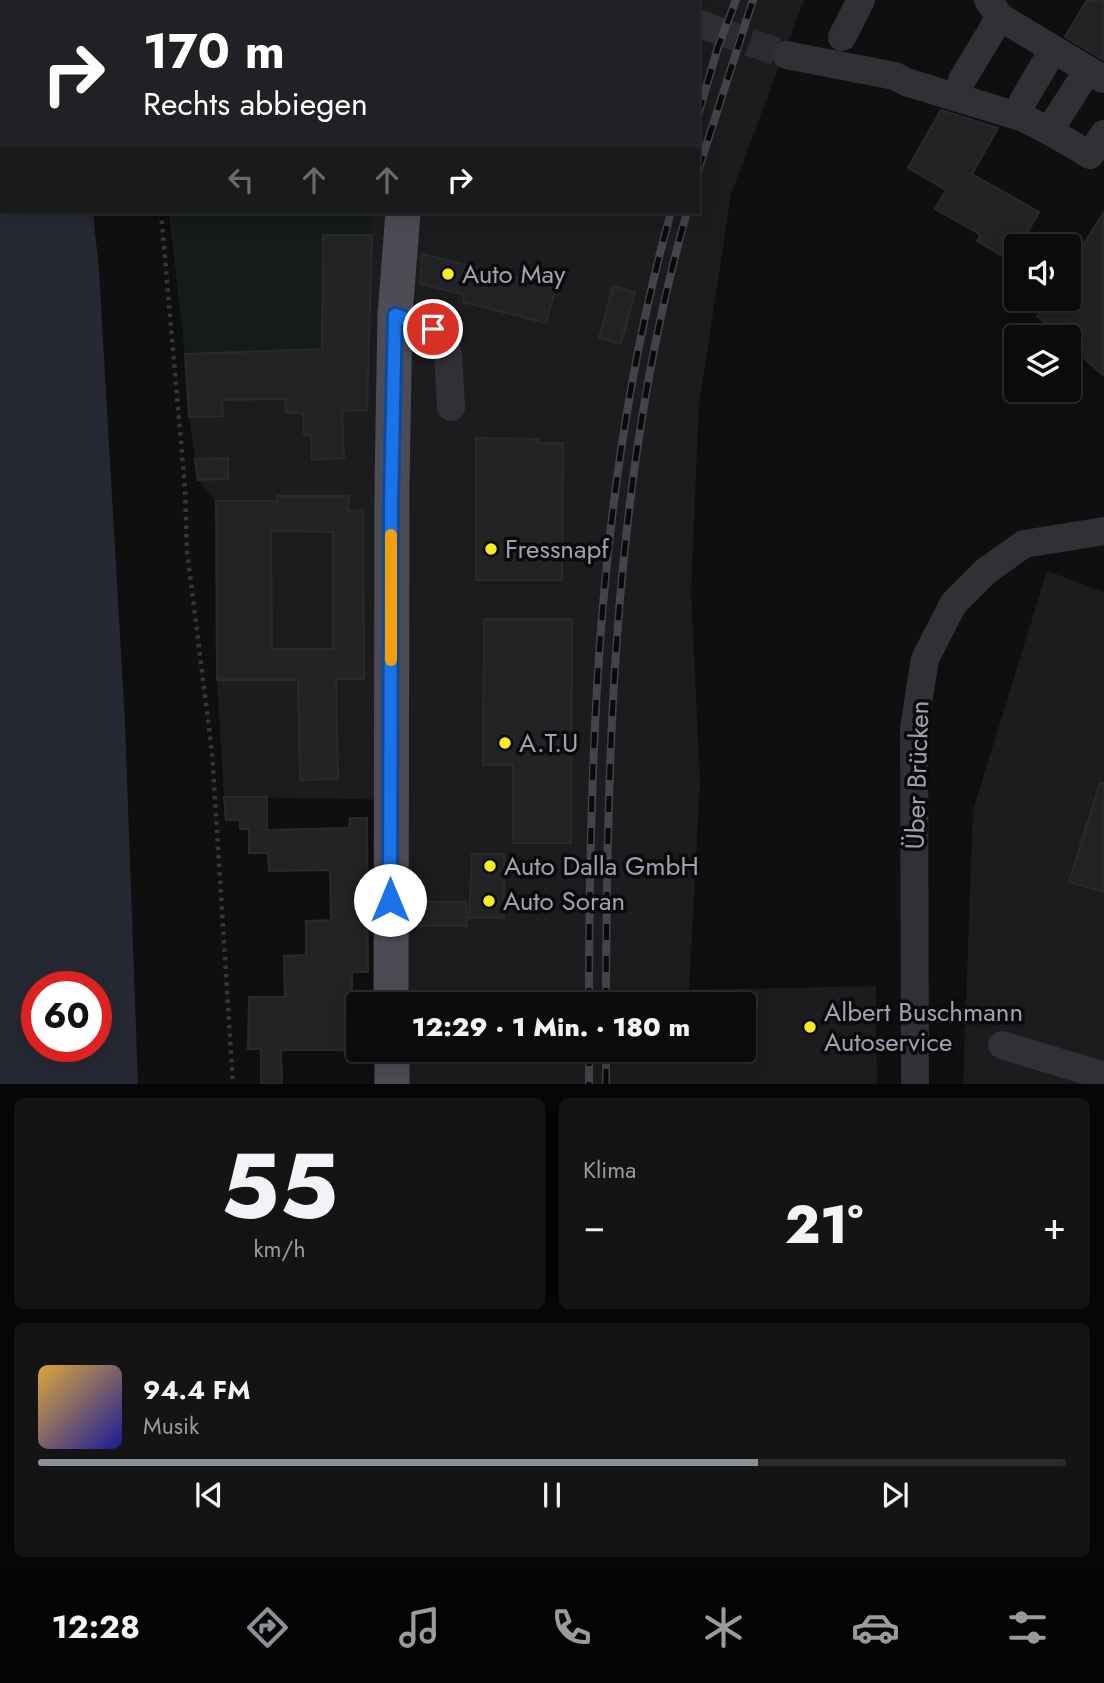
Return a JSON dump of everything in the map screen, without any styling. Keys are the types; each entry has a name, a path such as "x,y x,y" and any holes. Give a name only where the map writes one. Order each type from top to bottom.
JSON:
{"main road":[{"path":"391,992 391,493 395,315 403,214"},
{"path":"392,1062 392,1084"}],"street":[{"path":"842,37 861,0"},
{"path":"962,80 994,8 1053,50 1096,75 1048,131"},
{"path":"1023,101 1053,50"},
{"path":"786,55 895,76 906,82 1024,118 1090,155 1104,134"},
{"path":"395,315 433,329 448,354 451,407"},
{"name":"Über Brücken","path":"915,1084 914,728 925,659 953,604 986,571 1024,544 1104,531"},
{"path":"1002,1045 1104,1076"}],"path":[{"path":"161,214 185,488 187,551 212,752 233,1084"}],"shaded area":[{"path":"700,0 804,0 731,194 699,405 691,590 700,782 689,990 876,986 877,1084 406,1084 406,1062 756,1062 756,992 406,992 407,800 224,797 217,680 216,501 198,480 189,417 185,354 169,214 700,214"},
{"path":"0,214 93,214 99,270 125,723 138,1084 0,1084"},
{"path":"173,214 373,214 372,235 323,236 322,349 185,354"},
{"path":"1047,571 1104,592 1104,1084 963,1084 973,810"}],"building":[{"path":"1087,0 1104,0 1104,60 1065,37"},
{"path":"941,110 998,128 972,174 1039,212 1026,234 1004,234 1004,257 977,241 981,235 935,209 946,190 908,168"},
{"path":"1104,212 1104,376 1081,356 1081,325 1047,325 1037,316 1040,311 1081,311 1081,248"},
{"path":"323,235 372,235 367,410 342,411 344,458 312,460 311,435 304,435 303,413 286,413 285,399 222,400 223,416 189,417 185,354 322,349"},
{"path":"422,254 556,287 546,323 463,302 465,295 420,284"},
{"path":"613,286 635,292 621,344 599,338"},
{"path":"476,438 538,439 538,443 563,443 562,580 476,580"},
{"path":"228,458 228,479 198,480 195,459"},
{"path":"277,496 349,496 348,511 363,510 364,679 336,679 338,779 300,780 298,680 217,680 216,501 277,501","holes":["271,531 333,532 333,649 272,649"]},
{"path":"484,619 572,619 571,843 513,843 513,765 483,765"},
{"path":"1100,783 1104,784 1104,892 1069,882"},
{"path":"224,797 267,797 267,830 349,828 350,818 367,818 368,972 352,972 352,992 346,992 346,1050 281,1050 282,1084 261,1084 261,1049 248,1049 249,997 285,997 284,956 306,955 306,921 331,920 330,870 269,871 268,853 249,853 249,829 240,829 240,820 226,820"},
{"path":"472,854 504,854 504,918 469,918"},
{"path":"416,902 466,902 467,926 416,926"}],"tunnel":[{"path":"710,28 786,55"}],"railway":[{"path":"700,108 718,47 736,0"},
{"path":"700,165 753,0"},
{"path":"589,992 596,705 613,506 647,309 671,214"},
{"path":"606,992 609,805 619,605 644,407 663,309 687,214"},
{"path":"589,1062 589,1084"},
{"path":"606,1062 606,1084"}],"slow traffic":[{"path":"391,535 391,660"}],"place":[{"name":"Auto May","path":"448,274"},
{"name":"Fressnapf","path":"491,549"},
{"name":"A.T.U","path":"505,743"},
{"name":"Auto Dalla GmbH","path":"490,866"},
{"name":"Auto Soran","path":"489,901"},
{"name":"Albert Buschmann Autoservice","path":"810,1027"}],"route":[{"path":"390,900 391,502 395,315 433,329"}]}
